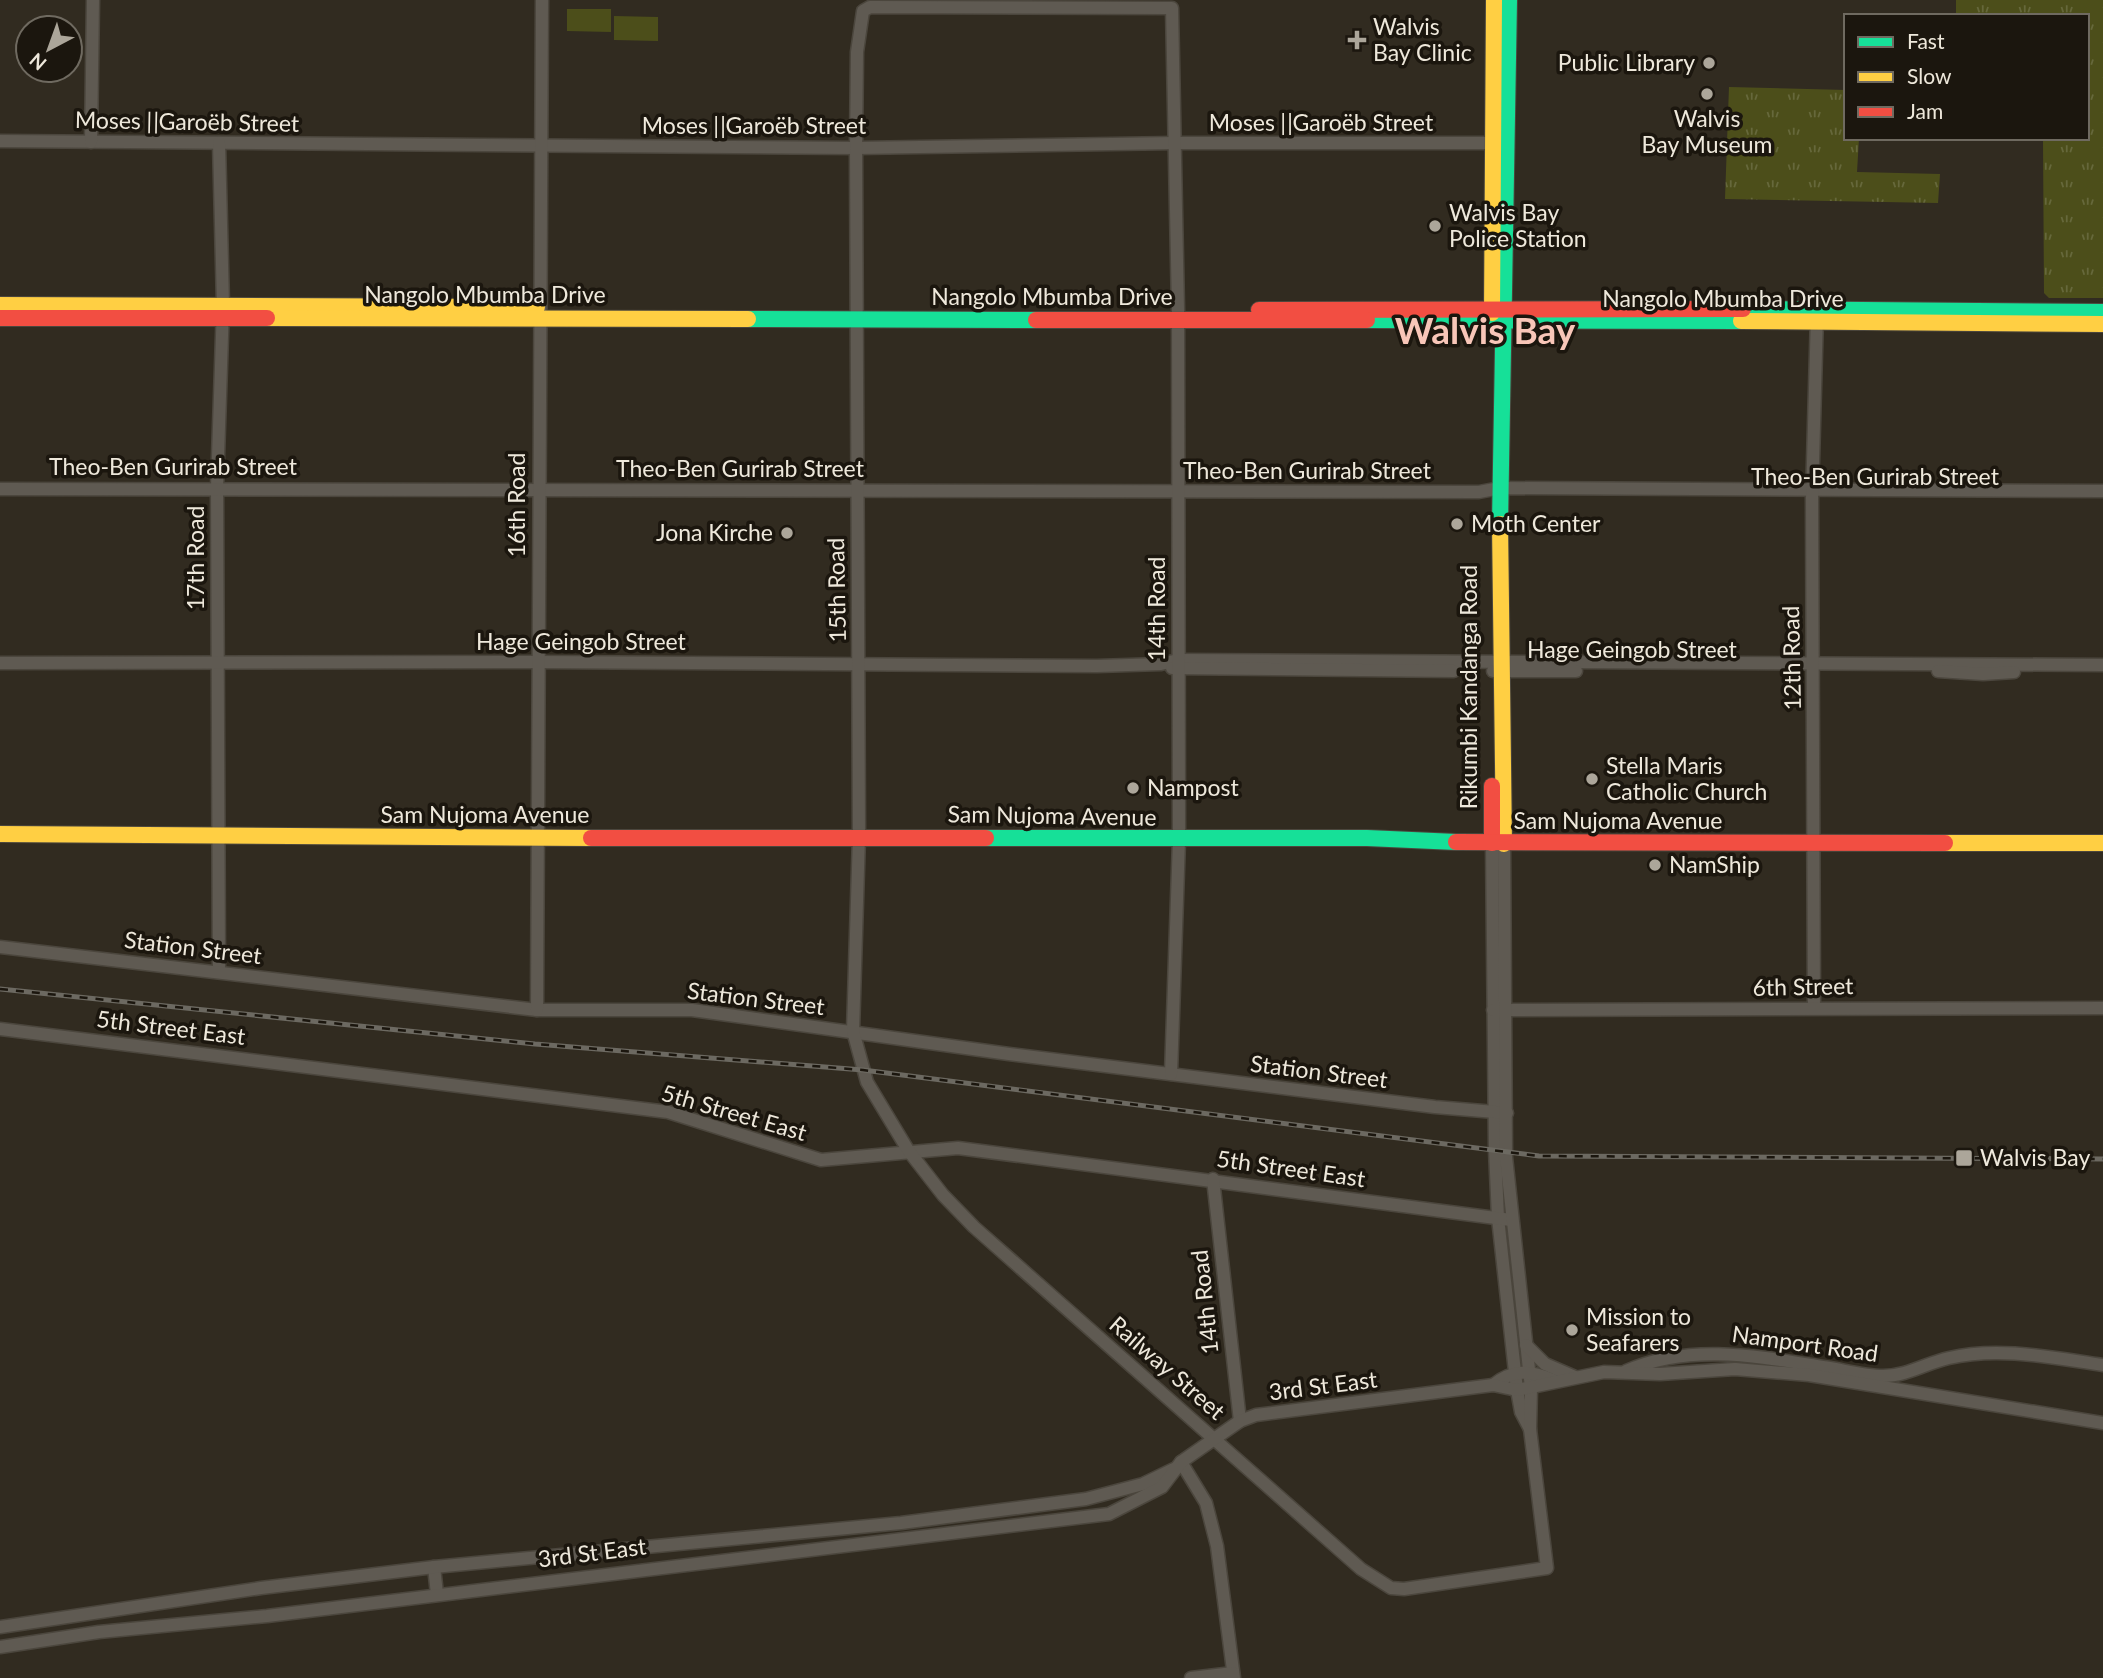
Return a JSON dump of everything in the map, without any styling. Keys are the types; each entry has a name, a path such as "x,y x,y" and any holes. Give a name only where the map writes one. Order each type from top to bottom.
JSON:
{"main road":[{"name":"Rikumbi Kandanga Road","path":"1494,0 1505,246 1498,316"},
{"name":"Rikumbi Kandanga Road","path":"1498,844 1493,492 1500,143 1509,0"},
{"path":"1505,246 1512,260 1515,302 1525,309"},
{"name":"Nangolo Mbumba Drive","path":"0,305 222,311 858,314 1498,316 2103,312"},
{"name":"Nangolo Mbumba Drive","path":"1498,316 1525,309 2103,324"},
{"name":"Nangolo Mbumba Drive","path":"0,318 222,311"},
{"name":"Sam Nujoma Avenue","path":"0,834 538,838 859,836 1178,840 1367,838 1498,844 2103,843"}],"street":[{"path":"91,142 93,0"},
{"name":"16th Road","path":"537,1010 540,662 537,490 542,0"},
{"name":"14th Road","path":"856,148 860,20 863,11 870,7 1172,8 1179,492 1178,840 1171,1074"},
{"name":"Moses ǁGaroëb Street","path":"0,141 856,148 1175,143 1500,143"},
{"name":"17th Road","path":"219,143 222,311 216,662 220,836 219,972"},
{"name":"15th Road","path":"853,1031 859,836 856,148"},
{"name":"12th Road","path":"1814,1007 1816,844 1812,494 1817,315"},
{"name":"Theo-Ben Gurirab Street","path":"0,489 217,487 1493,492 2103,499"},
{"name":"Theo-Ben Gurirab Street","path":"1812,494 2103,491"},
{"name":"Hage Geingob Street","path":"0,663 540,662 859,666 1161,664 1812,668 2103,665"},
{"name":"Hage Geingob Street","path":"1812,668 2103,674"},
{"name":"Rikumbi Kandanga Road","path":"1498,844 1501,1112 1506,1157 1505,1219 1517,1390"},
{"name":"Station Street","path":"0,947 537,1010 692,1010 1171,1074 1435,1107 1501,1112"},
{"name":"6th Street","path":"1499,1009 1639,1011 1814,1007 2103,1008"},
{"name":"5th Street East","path":"0,1029 668,1112 821,1160 958,1147 1505,1219"},
{"name":"Railway Street","path":"853,1031 867,1082 908,1150 943,1195 974,1227 1361,1569 1391,1588 1404,1589 1547,1568 1530,1429"},
{"name":"14th Road","path":"1213,1179 1240,1421"},
{"name":"Rikumbi Kandanga Road","path":"1505,1219 1531,1388"},
{"path":"1526,1345 1545,1364 1576,1377"},
{"name":"Namport Road","path":"1626,1371 1652,1359 1706,1352 1769,1358 1880,1376 1903,1374 1949,1357 1979,1354 2035,1355 2103,1365"},
{"name":"Namport Road","path":"1517,1390 1553,1380 1626,1371 1660,1374 1735,1369 1809,1375 1948,1400 2103,1423"},
{"path":"1514,1372 1529,1371"},
{"name":"Namport Road","path":"1529,1371 1553,1380"},
{"name":"3rd St East","path":"1493,1385 1514,1372"},
{"name":"3rd St East","path":"0,1627 261,1588 434,1567 901,1523 1087,1499 1143,1484 1177,1466 1240,1421 1256,1415 1493,1385 1517,1390"},
{"path":"1530,1429 1531,1388"},
{"path":"1517,1390 1521,1412 1530,1429"},
{"path":"1177,1466 1206,1503 1217,1546 1233,1675 1191,1678"},
{"name":"3rd St East","path":"0,1647 99,1632 267,1616 586,1575 903,1541 1109,1514 1162,1486 1177,1466"},
{"path":"660,1547 662,1566"},
{"path":"583,1555 586,1575"},
{"path":"434,1567 438,1594"}],"green space":[{"path":"1956,0 2103,0 2103,298 2049,298 2044,293 2043,140 2089,140 2089,14 1956,14"},
{"path":"567,9 611,9 611,32 567,31"},
{"path":"614,16 658,17 658,41 614,40"},
{"path":"1729,87 1844,90 1844,140 1859,140 1857,172 1940,174 1938,203 1725,199"}],"railway":[{"path":"0,989 535,1044 863,1070 1539,1156 2103,1159"}],"traffic: fast":[{"path":"1500,524 1509,0"},
{"path":"1743,309 2103,312"},
{"path":"748,319 1036,320"},
{"path":"1367,320 1741,321"},
{"path":"986,838 1367,838 1456,842"}],"traffic: slow":[{"path":"1492,313 1494,0"},
{"path":"0,305 537,307"},
{"path":"267,318 748,319"},
{"path":"1741,321 2103,324"},
{"path":"1500,524 1504,844"},
{"path":"0,834 591,838"},
{"path":"1945,843 2103,843"}],"traffic: jam":[{"path":"1259,310 1743,309"},
{"path":"0,318 267,318"},
{"path":"1036,320 1367,320"},
{"path":"1492,786 1492,843"},
{"path":"591,838 986,838"},
{"path":"1456,842 1945,843"}],"place":[{"name":"Walvis Bay Clinic","path":"1357,40"},
{"name":"Public Library","path":"1709,63"},
{"name":"Walvis Bay Museum","path":"1707,94"},
{"name":"Walvis Bay Police Station","path":"1435,226"},
{"name":"Moth Center","path":"1457,524"},
{"name":"Jona Kirche","path":"787,533"},
{"name":"Stella Maris Catholic Church","path":"1592,779"},
{"name":"Nampost","path":"1133,788"},
{"name":"NamShip","path":"1655,865"},
{"name":"Walvis Bay","path":"1964,1158"},
{"name":"Mission to Seafarers","path":"1572,1330"}],"district":[{"name":"Walvis Bay","path":"1485,331"}]}
